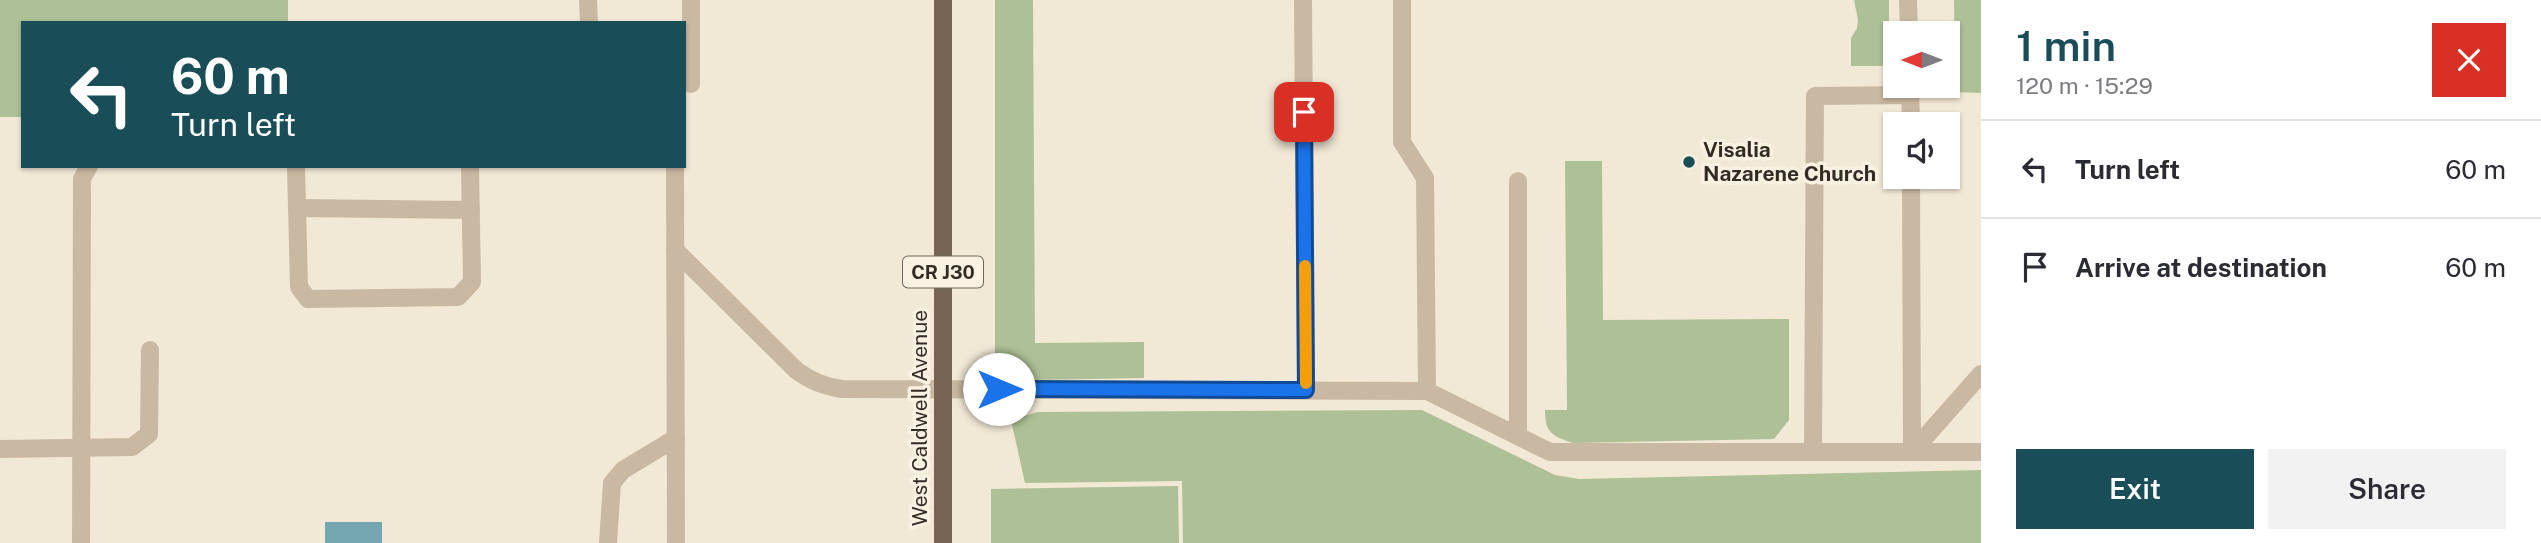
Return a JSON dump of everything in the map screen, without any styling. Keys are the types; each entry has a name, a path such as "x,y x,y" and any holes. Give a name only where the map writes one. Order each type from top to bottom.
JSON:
{"main road":[{"name":"West Caldwell Avenue","path":"943,0 943,543"}],"lane":[{"path":"588,0 589,21"},
{"path":"691,0 691,84"},
{"path":"1303,0 1306,390"},
{"path":"1402,0 1402,142 1425,178 1427,391"},
{"path":"1908,0 1909,21"},
{"path":"1814,452 1815,96 1883,92"},
{"path":"81,543 82,179 88,168"},
{"path":"296,168 299,287 308,299 458,297 472,282 470,168"},
{"path":"675,168 676,543"},
{"path":"1518,181 1518,435"},
{"path":"1911,189 1912,452"},
{"path":"297,208 471,210"},
{"path":"676,250 796,370 810,381 842,389 1427,391 1550,452 1981,452"},
{"path":"0,449 132,447 149,434 150,351"},
{"path":"1912,452 1981,373"},
{"path":"608,543 612,483 623,470 676,438"}],"green space":[{"path":"0,0 288,0 288,21 21,21 21,117 0,117"},
{"path":"995,0 1033,0 1035,343 1144,342 1144,378 1037,380 995,371"},
{"path":"1854,0 1889,0 1889,21 1883,21 1883,66 1851,66 1851,38 1858,20"},
{"path":"1954,0 1981,0 1981,93 1960,92 1960,21 1954,21"},
{"path":"1565,161 1602,161 1603,320 1789,319 1789,420 1774,439 1573,443 1548,429 1545,410 1567,410"},
{"path":"1422,410 1555,475 1579,479 1981,470 1981,543 1183,543 1182,481 1025,483 1011,420 1038,412"},
{"path":"1178,486 1179,543 991,543 991,489"}],"water":[{"path":"325,522 382,522 382,543 325,543"}],"slow traffic":[{"path":"1305,266 1306,383"}],"place":[{"name":"Visalia Nazarene Church","path":"1689,162"}],"route":[{"path":"999,389 1306,390 1304,112"}]}
